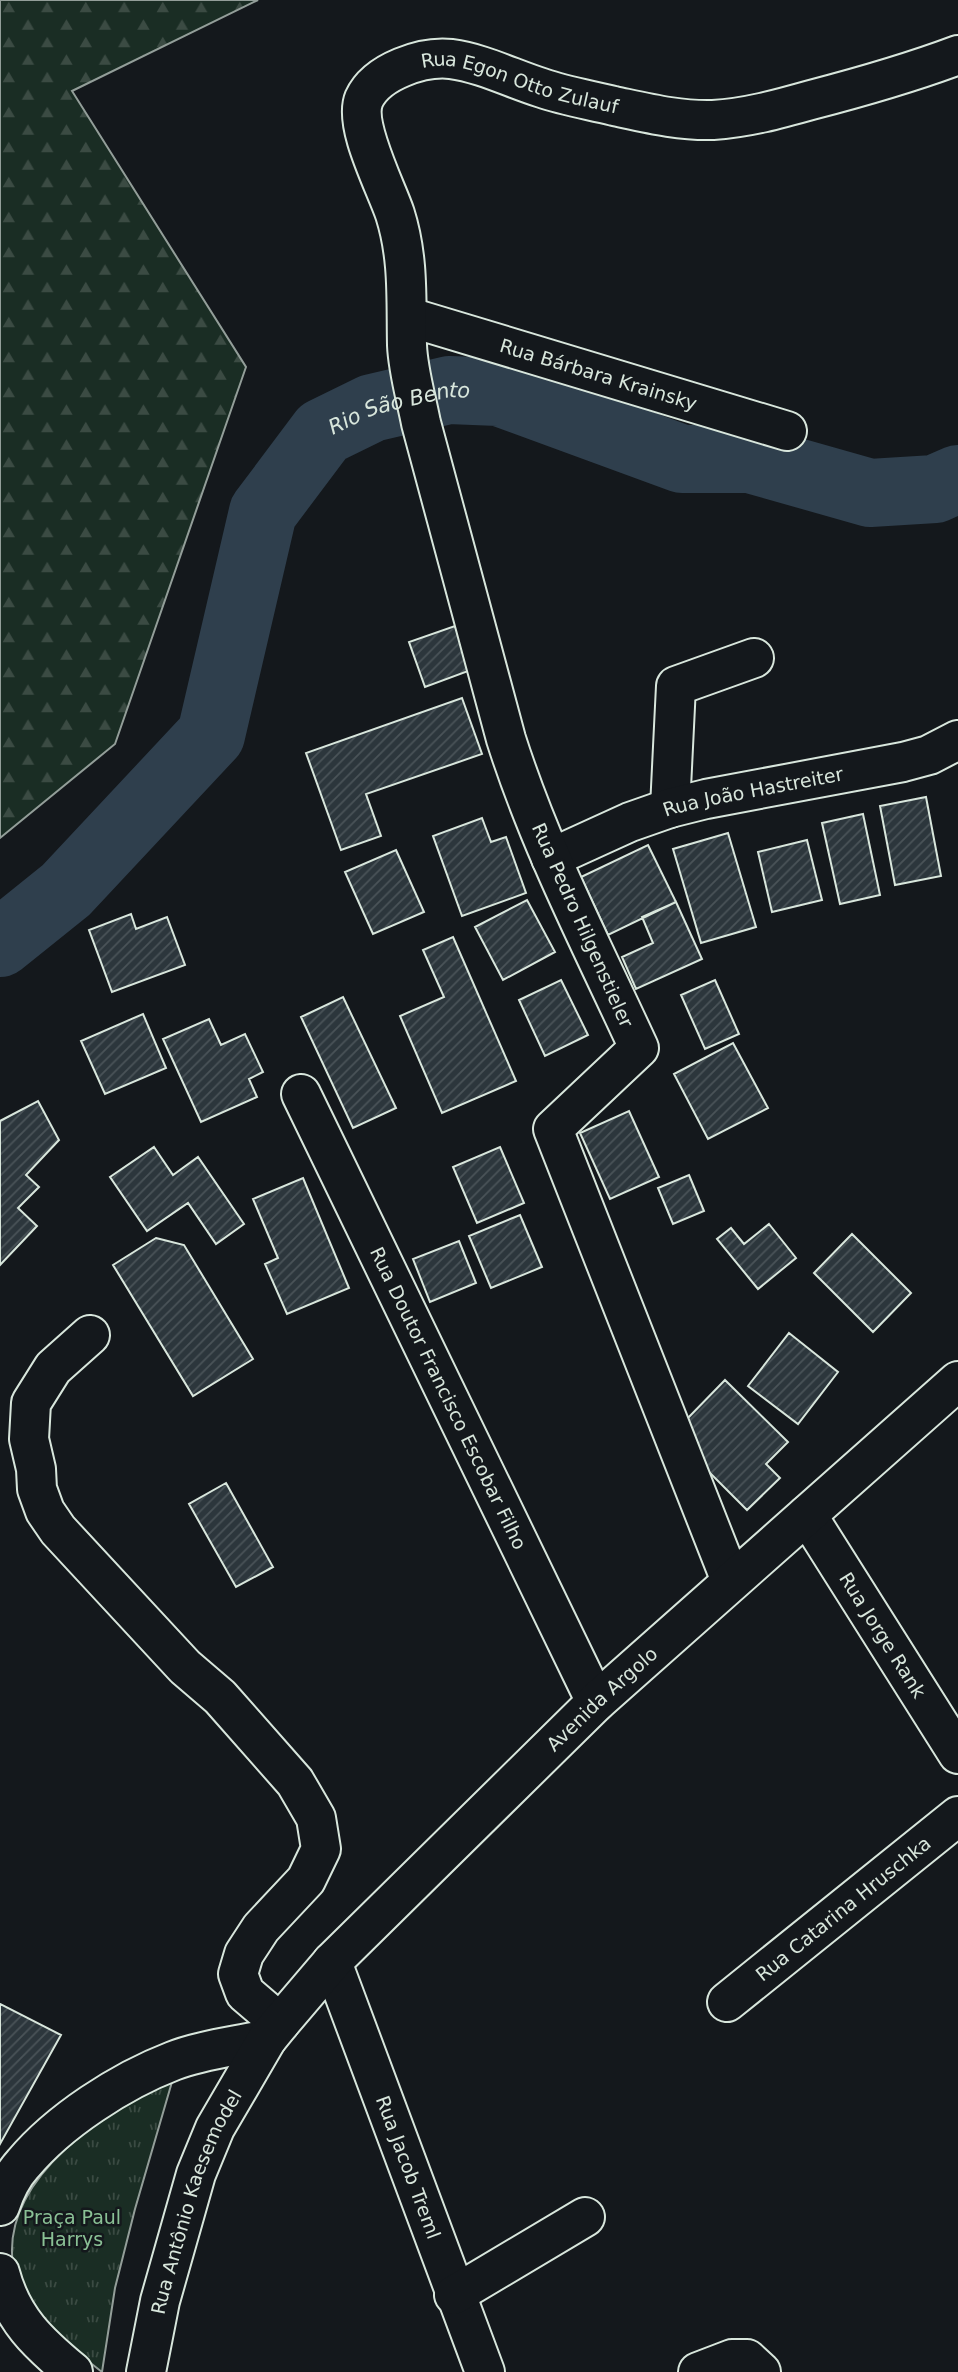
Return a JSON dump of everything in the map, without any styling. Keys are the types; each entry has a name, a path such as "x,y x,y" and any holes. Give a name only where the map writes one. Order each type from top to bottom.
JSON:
{"street":[{"name":"Rua Egon Otto Zulauf","path":"410,371 405,253 396,215 364,130 361,110 365,97 387,75 428,59 453,59 544,89 651,115 712,120 750,116 806,102 873,84 958,55"},
{"name":"Rua Bárbara Krainsky","path":"409,317 787,431"},
{"name":"Rua Pedro Hilgenstieler","path":"410,371 421,423 517,774 551,858 639,1048 552,1129 731,1581"},
{"path":"670,808 676,686 754,658"},
{"name":"Rua João Hastreiter","path":"551,858 630,822 670,808 903,762 929,755 958,740"},
{"name":"Rua Doutor Francisco Escobar Filho","path":"301,1094 596,1702"},
{"path":"0,2206 21,2165 50,2136 112,2092 175,2060 273,2031 245,1993 239,1974 244,1954 261,1928 306,1880 321,1849 316,1818 295,1783 220,1697 185,1667 58,1530 45,1511 37,1489 36,1469 29,1439 31,1403 53,1368 90,1335"},
{"name":"Avenida Argolo","path":"273,2031 332,1962 596,1702 958,1381"},
{"name":"Rua Jorge Rank","path":"807,1515 958,1754"},
{"name":"Rua Catarina Hruschka","path":"727,2002 958,1816"},
{"name":"Rua Jacob Treml","path":"332,1962 454,2295 485,2372"},
{"name":"Rua Antônio Kaesemodel","path":"146,2372 160,2301 196,2174 215,2128 273,2031"},
{"path":"454,2295 586,2217"},
{"path":"0,2273 5,2292 22,2322 39,2344 74,2372"},
{"path":"698,2372 732,2359 747,2360 761,2372"}],"green space":[{"path":"0,0 258,0 72,91 246,367 115,744 0,838"},
{"name":"Praça Paul Harrys","path":"174,2075 115,2288 102,2372 46,2325 19,2291 13,2265 14,2233 24,2203 41,2175 64,2150 120,2107"}],"building":[{"path":"455,626 471,670 425,687 409,642"},
{"path":"462,698 482,754 366,794 381,836 341,850 306,753"},
{"path":"926,797 941,876 895,885 880,806"},
{"path":"863,814 880,895 840,904 822,823"},
{"path":"482,818 491,842 506,837 526,893 462,916 433,836"},
{"path":"728,833 756,927 701,943 673,849"},
{"path":"807,840 822,900 772,912 758,852"},
{"path":"648,845 676,902 608,935 581,877"},
{"path":"396,850 424,912 373,934 345,872"},
{"path":"527,900 555,952 503,980 475,927"},
{"path":"676,902 702,959 636,989 622,957 653,943 642,917"},
{"path":"131,914 136,929 167,917 185,965 112,992 89,930"},
{"path":"453,937 516,1081 442,1113 400,1016 444,997 423,950"},
{"path":"561,980 588,1035 545,1056 519,1000"},
{"path":"715,980 739,1034 705,1049 681,995"},
{"path":"343,997 396,1108 353,1128 301,1017"},
{"path":"143,1014 166,1068 105,1094 81,1041"},
{"path":"209,1019 221,1045 245,1034 263,1072 249,1079 257,1097 201,1122 163,1039"},
{"path":"733,1043 768,1108 708,1139 674,1074"},
{"path":"38,1101 59,1140 26,1175 39,1187 18,1208 37,1226 0,1265 0,1121"},
{"path":"629,1111 659,1177 610,1199 580,1133"},
{"path":"154,1147 173,1175 198,1157 244,1224 216,1244 188,1203 147,1231 110,1177"},
{"path":"500,1147 524,1203 477,1223 453,1167"},
{"path":"689,1175 704,1211 673,1224 658,1188"},
{"path":"303,1178 349,1288 287,1314 265,1264 278,1258 253,1199"},
{"path":"520,1215 542,1267 491,1288 469,1236"},
{"path":"769,1224 796,1258 758,1289 717,1239 731,1228 744,1244"},
{"path":"852,1234 911,1293 873,1332 814,1273"},
{"path":"156,1238 184,1245 253,1359 193,1396 113,1265"},
{"path":"459,1241 476,1283 430,1302 413,1259"},
{"path":"789,1333 838,1372 798,1424 748,1386"},
{"path":"725,1380 788,1442 766,1464 780,1478 747,1510 701,1464 684,1422"},
{"path":"226,1483 273,1567 236,1587 189,1504"},
{"path":"0,2004 61,2035 0,2144"}],"waterway":[{"name":"Rio São Bento","path":"0,943 66,890 211,735 263,512 323,432 372,408 449,390 499,392 682,459 750,459 870,493 935,489 958,479"}]}
